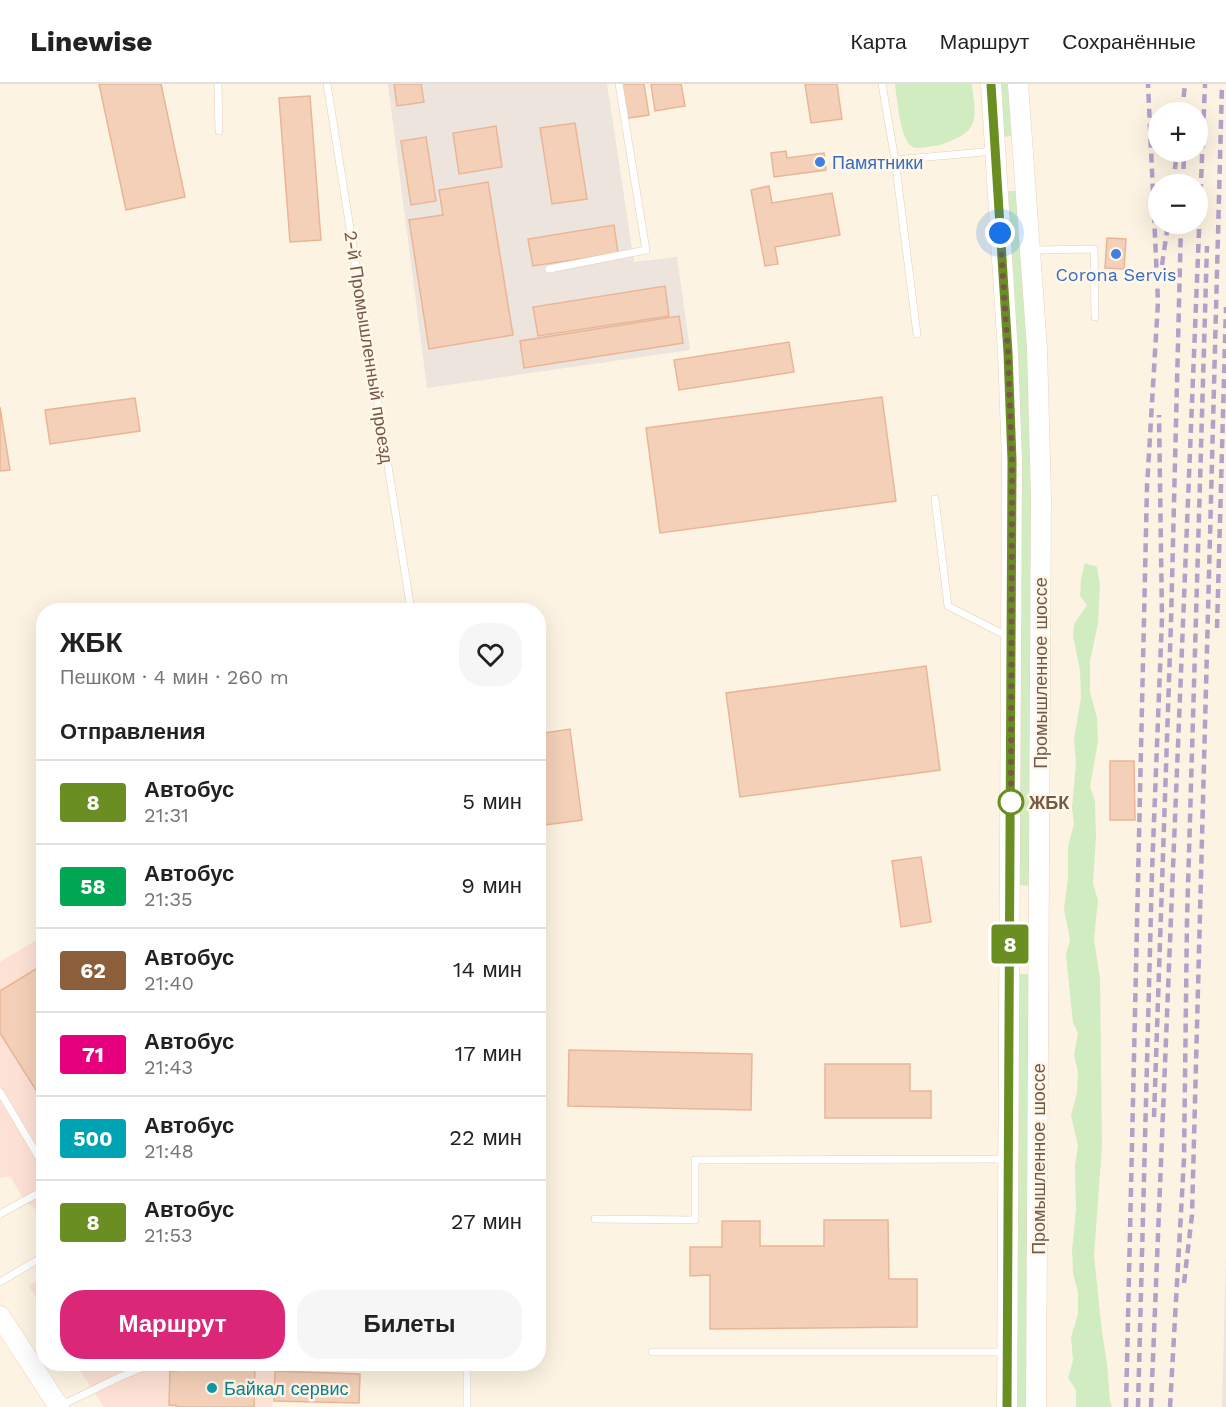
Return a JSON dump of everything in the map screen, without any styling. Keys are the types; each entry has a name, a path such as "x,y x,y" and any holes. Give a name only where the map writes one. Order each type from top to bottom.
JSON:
{"main road":[{"name":"Промышленное шоссе","path":"991,84 1008,353 1012,461 1007,1407"},
{"name":"Промышленное шоссе","path":"1018,84 1037,348 1041,497 1036,1407"},
{"path":"994,151 1024,150"},
{"path":"1010,941 1040,941"},
{"path":"0,1316 59,1407"}],"lane":[{"path":"218,84 219,131"},
{"name":"2-й Промышленный проезд","path":"327,84 410,603"},
{"path":"549,269 646,250 619,84"},
{"path":"882,84 917,334"},
{"path":"894,160 994,151"},
{"path":"1031,250 1094,249 1095,317"},
{"path":"935,499 948,606 1012,638"},
{"path":"0,1092 36,1153"},
{"path":"595,1219 695,1220 695,1160 1009,1159"},
{"path":"0,1214 36,1194"},
{"path":"0,1282 36,1261"},
{"path":"652,1352 1008,1352"},
{"path":"59,1407 134,1371"},
{"path":"467,1371 467,1407"}],"shaded area":[{"path":"388,84 607,84 634,262 677,257 690,350 427,388"},
{"path":"36,940 36,1210 24,1200 10,1176 0,1178 0,962"},
{"path":"1226,1254 1226,1407 1222,1407"},
{"path":"36,1282 36,1298 29,1286"},
{"name":"Байкал сервис","path":"81,1371 276,1371 272,1407 104,1407"}],"green space":[{"path":"895,84 972,84 975,109 973,123 964,134 939,145 919,148 911,146 904,135"},
{"path":"1001,84 1009,84 1014,136 1002,137"},
{"path":"1008,191 1019,191 1029,341 1033,473 1031,886 1019,885 1021,428"},
{"path":"1085,563 1097,567 1100,584 1098,623 1090,661 1090,692 1097,718 1098,741 1090,787 1095,801 1096,837 1093,884 1098,900 1094,939 1100,979 1102,1146 1094,1256 1112,1407 1076,1407 1076,1390 1068,1378 1073,1360 1071,1337 1078,1314 1078,1293 1073,1273 1072,1251 1076,1208 1075,1165 1078,1146 1071,1115 1077,1093 1078,1072 1074,1055 1078,1033 1073,1023 1066,955 1070,940 1064,909 1068,879 1068,846 1074,824 1072,807 1076,763 1074,740 1081,698 1080,670 1073,636 1074,624 1087,605 1080,596"},
{"path":"1019,974 1031,974 1028,1407 1017,1407"}],"building":[{"path":"99,84 161,84 185,197 126,210"},
{"path":"394,84 421,84 424,102 397,106"},
{"path":"618,84 644,84 649,115 623,119"},
{"path":"651,84 681,84 685,106 655,111"},
{"path":"805,84 837,84 842,119 811,123"},
{"path":"310,96 321,240 290,242 279,98"},
{"path":"575,123 587,199 552,204 540,128"},
{"path":"496,126 502,167 459,174 453,133"},
{"path":"426,137 436,201 411,205 401,141"},
{"path":"786,151 787,158 824,153 826,170 774,177 771,153"},
{"path":"488,182 513,335 429,349 409,220 443,215 439,190"},
{"path":"769,186 772,203 832,193 840,235 775,247 778,264 765,266 751,190"},
{"path":"614,225 618,253 533,266 528,239"},
{"name":"Corona Servis","path":"1107,238 1126,239 1124,269 1105,268"},
{"path":"665,286 669,316 538,336 533,307"},
{"path":"679,316 683,343 524,368 520,341"},
{"path":"789,342 794,372 679,390 674,360"},
{"path":"882,397 896,501 660,533 646,428"},
{"path":"135,398 140,431 50,444 45,410"},
{"path":"0,407 10,470 0,471"},
{"path":"926,666 940,770 740,797 726,693"},
{"path":"570,729 582,820 546,825 546,733"},
{"path":"1110,761 1134,761 1135,820 1110,820"},
{"path":"921,857 931,922 901,927 892,861"},
{"path":"36,969 36,1090 0,1033 0,991"},
{"path":"569,1050 752,1054 751,1110 568,1106"},
{"path":"825,1064 910,1064 910,1091 931,1091 931,1118 825,1118"},
{"path":"824,1220 888,1220 889,1279 917,1279 917,1327 710,1329 710,1275 690,1276 690,1247 722,1247 722,1221 760,1221 760,1246 824,1246"},
{"name":"Байкал сервис","path":"170,1371 255,1371 254,1407 176,1407 176,1405 169,1405"},
{"path":"275,1371 360,1374 359,1403 274,1401"}],"railway":[{"path":"1126,1407 1147,487 1158,302 1148,84"},
{"path":"1183,102 1185,84"},
{"path":"1151,1407 1205,84"},
{"path":"1184,1283 1192,1215 1222,84"},
{"path":"1174,174 1176,162"},
{"path":"1183,174 1184,162"},
{"path":"1162,265 1167,234"},
{"path":"1154,1117 1171,622 1181,234"},
{"path":"1170,1407 1184,1159 1187,920 1207,246"},
{"path":"1217,628 1226,307"},
{"path":"1138,1407 1152,872 1162,618 1159,415"}],"bus line":[{"name":"8","path":"991,84 1008,353 1012,461 1007,1407"}],"place":[{"name":"Памятники","path":"820,162"},
{"name":"Corona Servis","path":"1116,254"},
{"name":"ЖБК","path":"1011,802"},
{"name":"Байкал сервис","path":"212,1388"}],"route":[{"path":"1000,233 1012,461 1011,802"}]}
